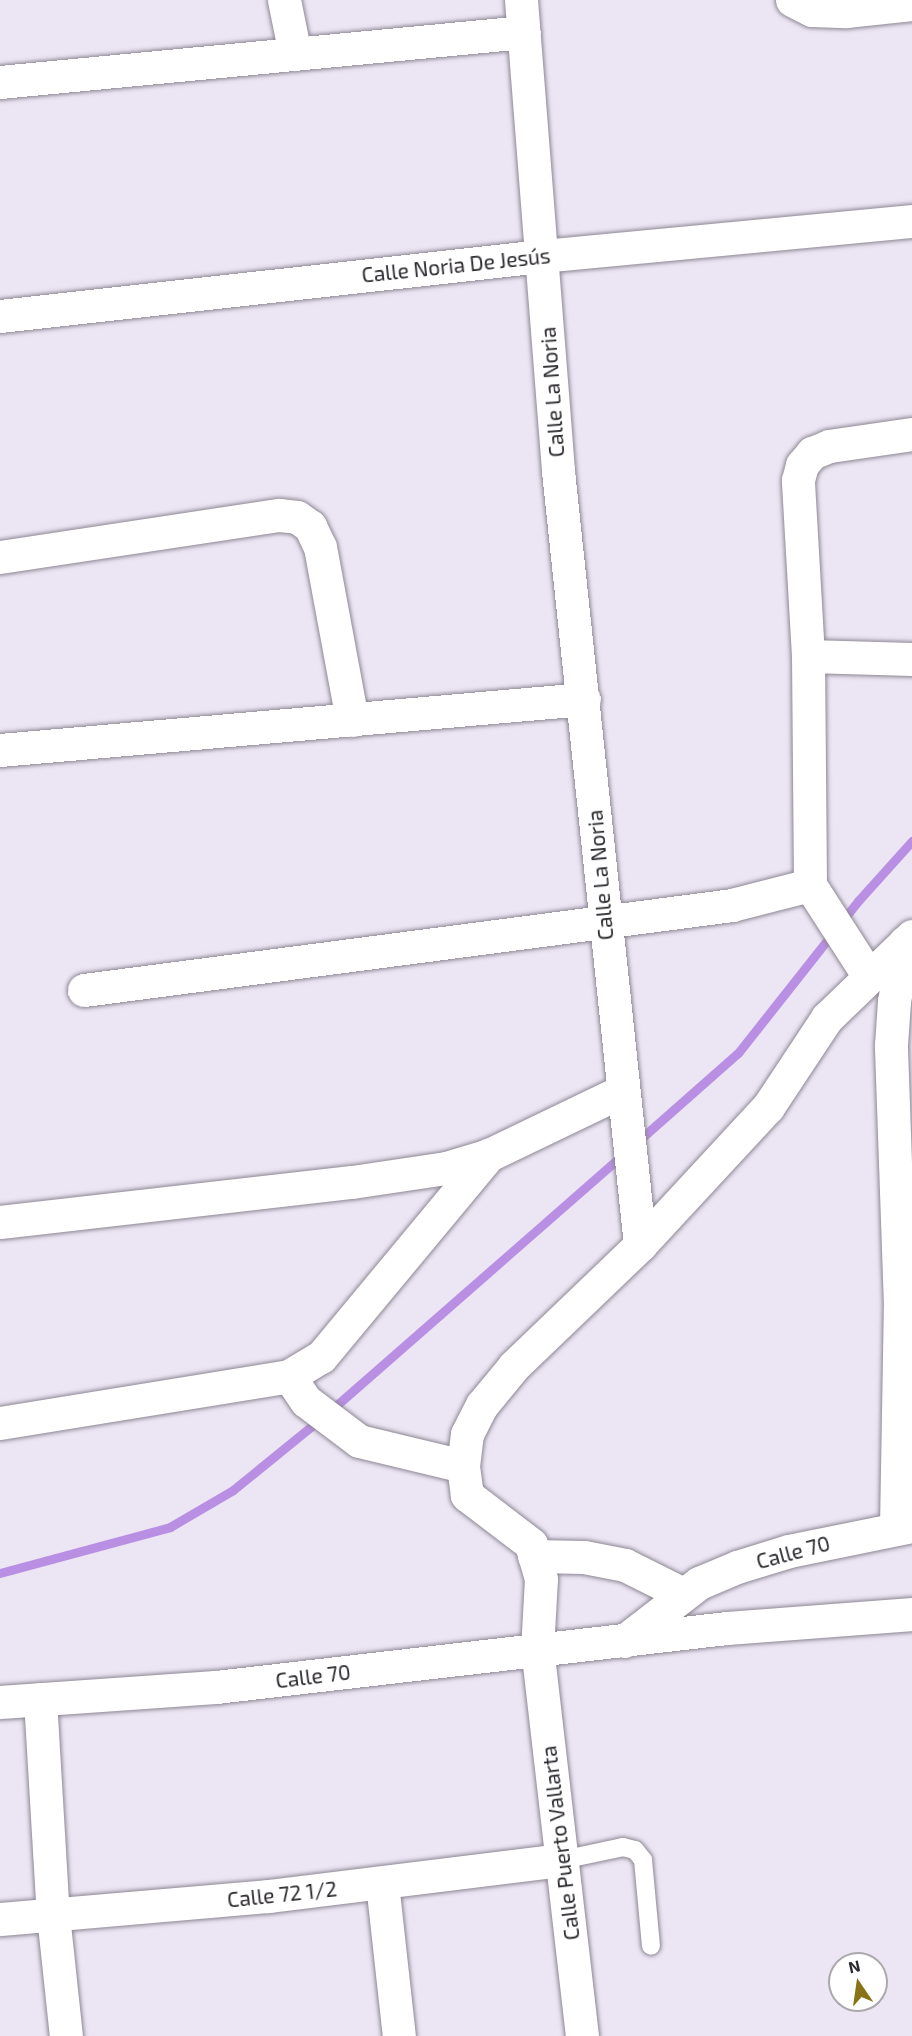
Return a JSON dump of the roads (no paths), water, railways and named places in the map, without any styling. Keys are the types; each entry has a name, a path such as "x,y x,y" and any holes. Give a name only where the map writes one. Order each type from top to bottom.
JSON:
{"street":[{"path":"284,0 295,54"},
{"path":"792,0 812,10 912,4"},
{"path":"0,82 295,54 523,16"},
{"name":"Calle La Noria","path":"523,16 558,471 584,699 604,921 640,1245"},
{"name":"Calle Noria De Jesús","path":"0,316 541,256 912,221"},
{"path":"861,964 817,896 808,656 797,501 802,465 812,453 829,446 912,434"},
{"path":"0,557 279,515 297,517 310,526 320,547 352,720"},
{"path":"808,656 912,659"},
{"path":"0,750 584,699"},
{"path":"84,990 604,921 817,896"},
{"path":"537,1650 541,1579 531,1544 467,1495 463,1466 467,1434 482,1405 514,1366 640,1245 768,1107 861,964 908,939"},
{"path":"904,1527 900,1306 891,1046 895,993 908,939"},
{"path":"0,1222 403,1176 489,1155 624,1104"},
{"path":"0,1423 298,1388 321,1357 489,1155"},
{"path":"298,1388 359,1441 463,1466"},
{"name":"Calle 70","path":"624,1641 683,1594 737,1567 789,1551 904,1527"},
{"path":"534,1556 584,1557 625,1565 683,1594"},
{"name":"Calle 70","path":"0,1702 216,1687 728,1628 912,1614"},
{"name":"Calle Puerto Vallarta","path":"537,1650 582,2036"},
{"path":"40,1699 53,1915 66,2036"},
{"name":"Calle 72 1/2","path":"0,1919 382,1883 562,1860"},
{"path":"382,1883 399,2036"}],"lane":[{"path":"562,1860 622,1847 635,1850 643,1860 651,1946"}],"waterway":[{"path":"637,1142 738,1053 858,901 912,841"},
{"path":"330,1411 622,1155"},
{"path":"0,1573 170,1527 233,1490 319,1420"}]}
